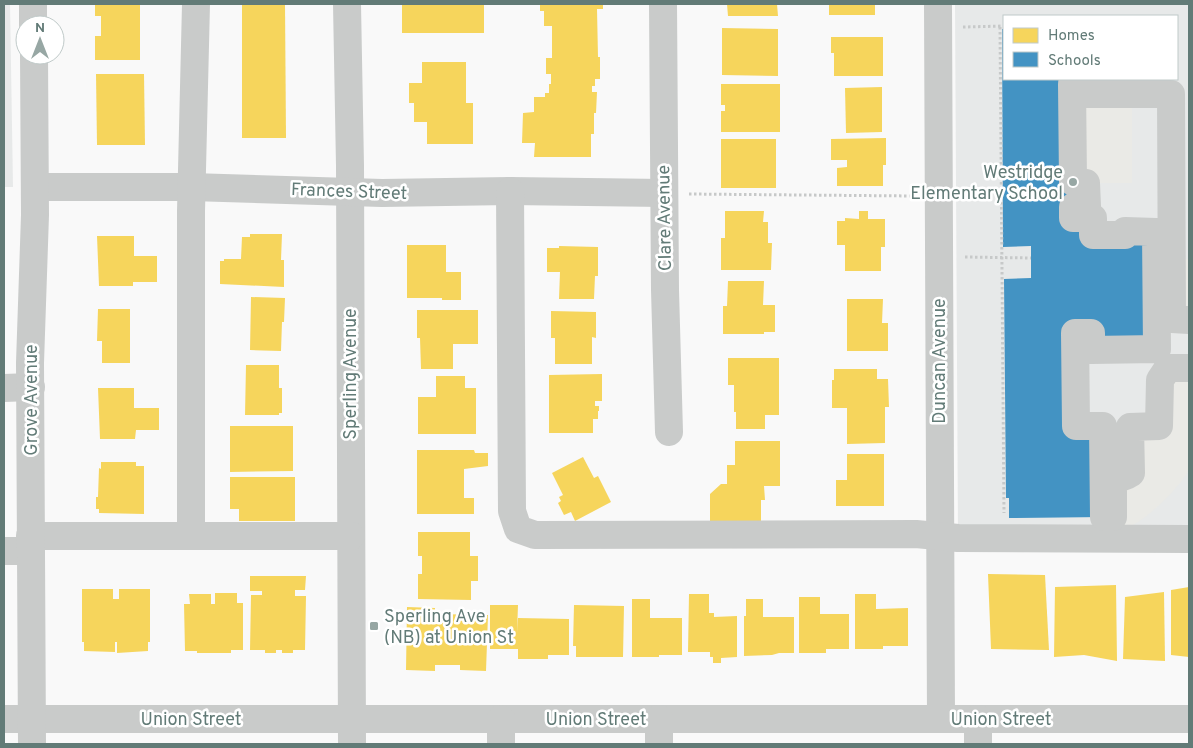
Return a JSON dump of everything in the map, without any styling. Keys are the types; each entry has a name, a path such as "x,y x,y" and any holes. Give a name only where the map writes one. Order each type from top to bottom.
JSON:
{"street":[{"path":"191,535 192,187 196,4"},
{"name":"Sperling Avenue","path":"347,4 350,191 352,731"},
{"name":"Clare Avenue","path":"663,4 664,194 669,432"},
{"name":"Duncan Avenue","path":"938,4 941,718"},
{"name":"Grove Avenue","path":"32,732 21,546 31,387 35,187 34,65"},
{"path":"1189,320 1172,319 1171,94 1084,94 1084,84 1072,84 1073,182 1086,183 1087,206 1073,206 1073,218 1092,218 1092,235 1125,235 1125,231 1156,232 1157,349 1091,350 1091,333 1075,333 1076,426 1103,426 1104,517 1113,517 1113,481 1118,478 1124,478 1130,473 1130,427 1160,426 1160,380 1168,368 1189,368"},
{"name":"Frances Street","path":"35,187 192,187 382,193 510,191 664,194"},
{"path":"510,191 512,511 518,529 535,535 916,534 958,538 1189,539"},
{"path":"4,388 31,387"},
{"path":"21,546 191,535 351,536"},
{"name":"Union Street","path":"4,719 32,732 659,732 941,718 978,732 1189,719"}],"path":[{"path":"962,27 1002,26 1004,522"},
{"path":"664,194 914,196"},
{"path":"965,257 1031,258"}],"shaded area":[{"path":"4,4 10,4 13,187 4,187"},
{"name":"Westridge Elementary School","path":"955,4 1189,4 1189,539 958,538"},
{"path":"1132,104 1132,183 1086,183 1085,105"},
{"path":"1172,259 1189,259 1189,320"},
{"path":"1189,368 1189,470 1172,492 1148,515 1131,526 1113,530 1130,427 1159,426 1160,380"}],"building: Homes":[{"path":"95,4 140,4 140,60 95,60 95,36 101,36 101,16 95,16"},
{"path":"242,4 285,4 286,138 242,138"},
{"path":"402,4 484,4 484,33 402,33"},
{"path":"540,4 603,4 603,9 597,9 600,79 595,79 595,86 592,86 592,92 597,92 594,134 591,134 591,157 534,157 535,143 522,143 523,113 534,112 534,97 545,97 545,93 549,93 549,84 551,84 551,74 546,74 546,58 552,58 552,26 544,26 544,11 540,11"},
{"path":"727,4 777,4 778,16 728,16"},
{"path":"829,4 875,4 875,15 829,15"},
{"path":"722,28 778,29 778,76 722,75"},
{"path":"831,37 883,37 883,76 834,76 834,53 831,53"},
{"path":"422,62 466,62 466,103 473,103 473,144 427,144 427,122 414,122 414,103 409,103 409,83 422,83"},
{"path":"96,74 144,74 145,145 97,145"},
{"path":"721,84 780,84 780,132 721,132 721,111 725,111 725,105 721,105"},
{"path":"882,87 882,132 846,133 845,88"},
{"path":"886,138 886,165 883,165 883,186 837,186 837,168 847,167 847,160 831,160 831,139"},
{"path":"721,139 776,139 776,188 721,188"},
{"path":"725,211 764,211 763,222 768,222 768,243 772,243 771,270 721,270 721,238 725,238"},
{"path":"859,211 868,211 868,219 885,219 885,247 881,247 881,271 845,271 845,245 837,245 837,221 845,221 845,218 859,219"},
{"path":"250,234 282,234 281,260 284,260 284,287 220,284 220,261 224,261 224,259 241,259 242,237 250,237"},
{"path":"97,236 134,236 134,256 157,256 157,282 133,282 133,286 99,286"},
{"path":"407,245 446,245 446,272 461,272 461,300 407,298"},
{"path":"559,246 598,247 598,276 595,276 594,299 559,299 560,272 547,272 547,248 559,248"},
{"path":"728,281 764,281 763,305 775,305 775,332 764,332 764,334 723,334 723,306 727,306"},
{"path":"251,297 285,298 281,351 250,350"},
{"path":"847,299 883,299 882,323 888,323 888,351 847,351"},
{"path":"98,309 130,309 130,363 102,363 102,341 97,341"},
{"path":"417,310 478,310 478,344 453,344 453,369 421,369 420,338 417,338"},
{"path":"551,311 596,312 596,338 592,337 592,364 555,364 555,338 551,338"},
{"path":"728,358 779,358 779,415 765,415 765,429 736,429 734,385 728,385"},
{"path":"246,365 279,365 279,388 282,388 282,413 279,413 279,415 245,415"},
{"path":"834,369 877,369 877,379 888,379 889,407 885,407 885,443 847,444 847,408 832,408"},
{"path":"602,374 602,401 595,401 595,406 599,406 599,411 598,419 593,419 593,433 549,433 549,375"},
{"path":"436,376 465,376 465,388 476,388 476,434 418,434 418,397 436,397"},
{"path":"98,388 134,388 134,408 159,408 159,430 136,430 135,439 100,439"},
{"path":"230,426 293,426 293,471 230,472"},
{"path":"735,441 780,441 780,486 764,486 765,500 761,500 761,523 710,523 710,494 721,484 727,484 727,465 735,465"},
{"path":"417,450 474,450 475,453 488,453 488,466 464,469 464,498 474,498 474,514 417,514"},
{"path":"847,454 884,454 884,506 836,506 836,480 847,480"},
{"path":"583,457 594,478 598,476 611,502 575,521 571,512 564,515 558,503 561,501 559,497 563,495 552,473"},
{"path":"101,462 136,462 136,466 144,466 144,514 99,513 99,509 96,509 96,497 98,497"},
{"path":"230,477 295,477 295,521 239,521 239,509 230,509"},
{"path":"418,532 470,532 470,556 478,556 478,581 471,581 471,600 418,599 418,574 422,574 422,556 418,556"},
{"path":"988,574 1045,575 1049,650 991,649"},
{"path":"250,576 306,576 305,590 295,590 295,596 306,596 305,650 293,650 293,653 282,653 282,650 276,650 276,653 265,653 265,650 250,650 251,595 262,595 262,591 250,591"},
{"path":"1116,585 1117,661 1084,655 1054,657 1055,587"},
{"path":"1189,587 1189,657 1171,655 1171,590"},
{"path":"82,589 113,589 113,599 119,599 119,589 150,589 150,642 148,642 148,651 117,653 117,642 115,642 115,652 84,651 84,642 82,642"},
{"path":"1164,592 1165,661 1123,659 1125,597"},
{"path":"215,593 237,593 237,603 243,603 243,650 231,650 231,653 185,651 184,604 190,604 189,594 211,594 211,604 215,604"},
{"path":"689,594 709,594 709,613 714,613 714,617 737,616 737,657 721,658 721,663 713,663 713,657 710,657 710,652 688,652"},
{"path":"855,594 876,594 876,609 908,608 908,646 883,646 883,649 855,649"},
{"path":"799,597 820,597 820,614 849,614 849,649 826,649 826,653 799,653"},
{"path":"632,599 650,599 650,618 682,618 682,655 632,657"},
{"path":"746,599 763,599 763,617 794,617 794,653 744,656"},
{"path":"490,605 518,605 517,633 518,618 569,619 569,655 548,655 548,659 518,659 518,649 490,649"},
{"path":"574,605 624,606 623,657 576,657 576,646 573,646"},
{"path":"407,607 435,608 435,614 488,615 486,671 460,670 460,665 435,665 435,671 406,670"}],"building: Schools":[{"path":"1002,29 1003,80 1158,80 1158,93 1072,84 1093,235 1156,232 1157,349 1091,350 1076,426 1103,426 1104,517 1009,518 1009,498 1006,498 1004,279 1031,278 1031,246 1003,247"}],"place":[{"name":"Westridge Elementary School","path":"1073,182"},
{"name":"Sperling Ave (NB) at Union St","path":"374,626"}]}
